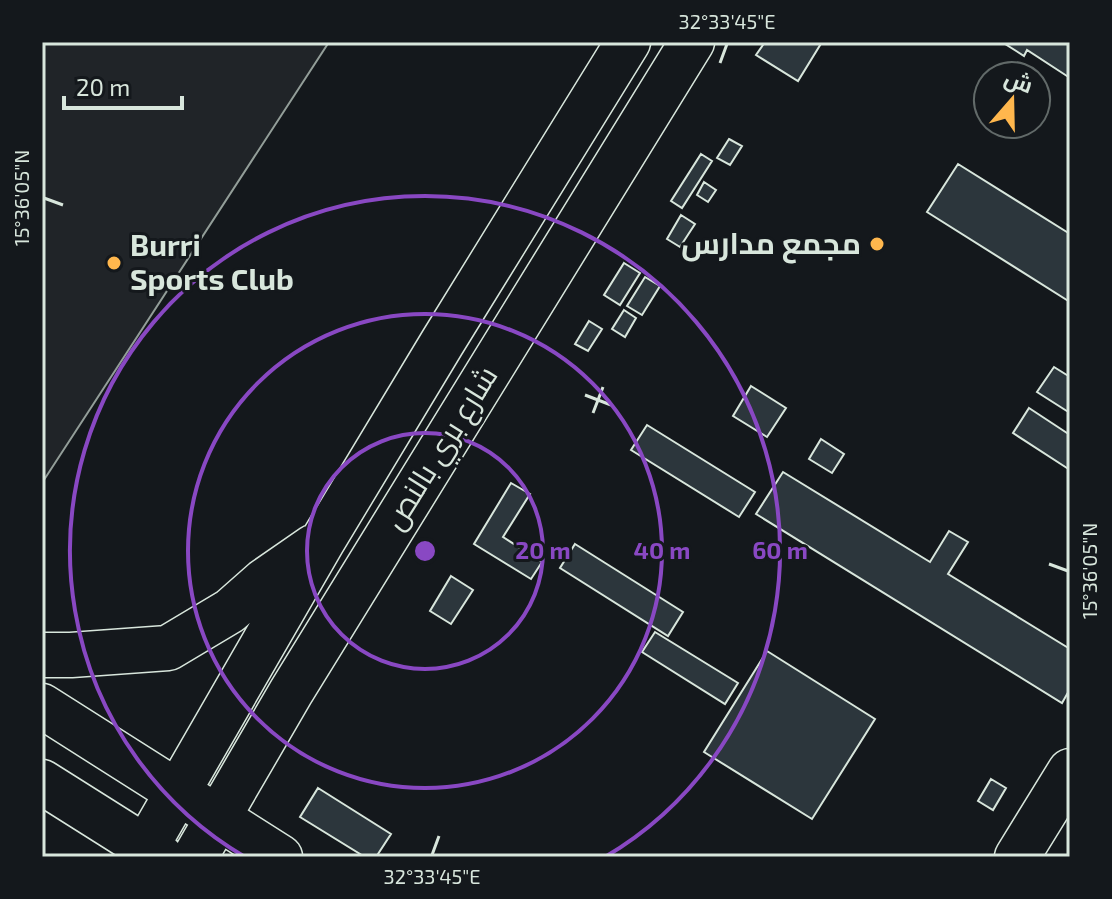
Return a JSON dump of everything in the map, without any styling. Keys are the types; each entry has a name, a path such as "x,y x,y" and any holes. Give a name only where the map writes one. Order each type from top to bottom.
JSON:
{"main road":[{"name":"شارع بري بالنص","path":"154,852 179,793 322,542 628,42"},
{"name":"شارع بري بالنص","path":"195,857 291,692 692,42"},
{"path":"42,655 168,648 230,611 264,581 322,542"},
{"path":"42,706 219,818 264,853"},
{"path":"1017,857 1070,771"},
{"path":"42,782 154,852"}],"shaded area":[{"name":"Burri Sports Club","path":"42,42 329,42 42,483"}],"building":[{"path":"765,42 822,42 798,81 756,55"},
{"path":"1002,42 1070,42 1070,78 1052,66 1052,60 1042,60 1027,50 1024,56"},
{"path":"729,139 742,146 730,165 717,158"},
{"path":"701,154 712,161 682,208 671,201"},
{"path":"958,164 1070,234 1070,302 927,212"},
{"path":"704,182 716,190 708,202 697,195"},
{"path":"681,215 695,224 680,247 667,239"},
{"path":"624,263 640,273 620,305 604,295"},
{"path":"645,277 660,286 642,315 627,306"},
{"path":"624,310 636,318 625,337 612,329"},
{"path":"589,321 602,329 588,351 575,344"},
{"path":"1054,367 1070,377 1070,413 1037,392"},
{"path":"751,386 786,408 767,437 733,416"},
{"path":"1029,408 1070,435 1070,470 1013,433"},
{"path":"647,425 755,492 739,517 631,450"},
{"path":"821,439 844,454 832,473 809,459"},
{"path":"783,472 930,562 949,531 968,542 948,574 1070,649 1070,689 1062,703 756,514"},
{"path":"511,483 530,494 503,537 542,562 531,579 474,544"},
{"path":"575,544 683,612 668,636 560,568"},
{"path":"451,576 473,590 451,624 430,611"},
{"path":"655,632 738,683 725,704 642,652"},
{"path":"767,651 875,719 812,819 704,752"},
{"path":"991,779 1006,788 993,810 978,801"},
{"path":"318,788 391,834 376,857 365,857 300,817"}],"place":[{"name":"مجمع مدارس","path":"877,244"},
{"name":"Burri Sports Club","path":"114,263"}]}
